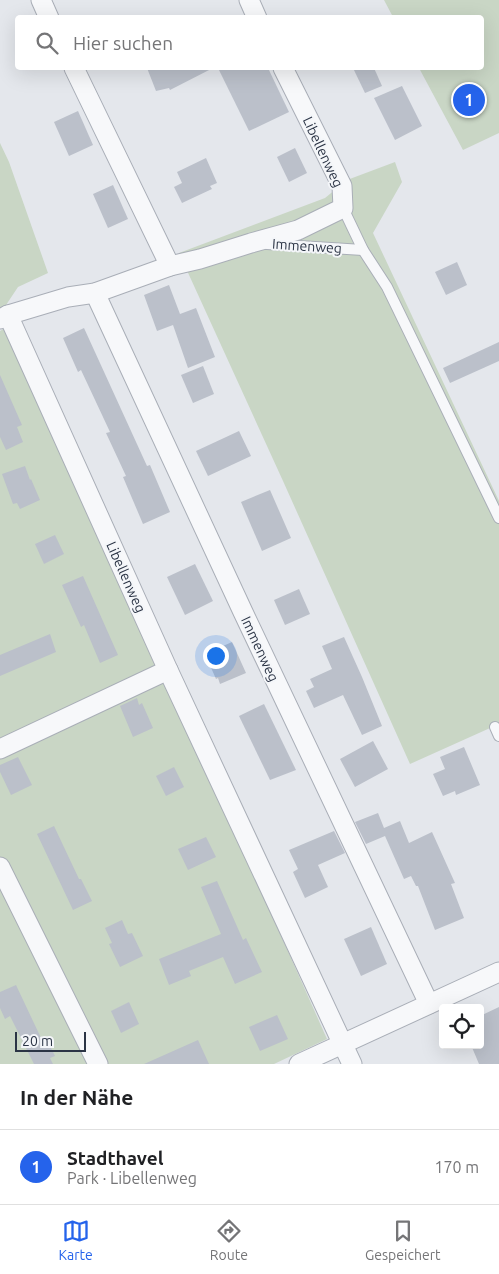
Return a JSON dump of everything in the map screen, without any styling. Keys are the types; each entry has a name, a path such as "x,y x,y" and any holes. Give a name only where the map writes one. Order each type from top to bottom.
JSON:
{"street":[{"path":"41,0 48,15"},
{"path":"249,0 256,15"},
{"path":"75,70 170,266"},
{"name":"Libellenweg","path":"168,670 4,317 68,297 95,293 170,266 298,230 343,208 342,186 283,70"},
{"name":"Immenweg","path":"95,293 243,612 429,1004"},
{"path":"0,749 168,670 352,1064"},
{"path":"0,867 98,1064"},
{"path":"299,1064 499,972"}],"lane":[{"name":"Immenweg","path":"343,208 363,250 387,287 499,518"},
{"name":"Immenweg","path":"251,243 363,250"}],"green space":[{"path":"384,0 499,0 499,133 463,150 420,70 484,70 484,15 392,15"},
{"path":"0,143 9,162 48,273 18,287 4,308 0,310"},
{"path":"395,162 402,182 373,233 499,501 499,724 410,764 179,253 325,198 347,180"},
{"path":"5,328 160,663 327,1039 274,1064 0,1064 0,331"}],"building":[{"path":"148,70 209,70 170,90 169,88 156,91"},
{"path":"219,70 269,70 289,112 249,131"},
{"path":"354,70 375,70 382,86 365,93"},
{"path":"402,86 422,126 395,140 374,98"},
{"path":"78,111 93,145 69,156 54,122"},
{"path":"295,148 307,173 289,182 277,157"},
{"path":"206,158 217,183 210,186 212,189 182,203 174,187 182,183 177,172"},
{"path":"113,185 128,219 108,228 93,194"},
{"path":"457,262 467,285 446,295 435,272"},
{"path":"169,285 180,314 196,308 215,357 188,368 173,325 157,331 144,295"},
{"path":"84,328 147,466 150,465 170,512 143,524 123,477 126,476 106,433 110,432 81,370 78,372 63,338"},
{"path":"499,342 499,361 450,383 443,368"},
{"path":"203,366 214,394 193,403 181,375"},
{"path":"0,375 22,425 17,427 23,442 6,450 0,437"},
{"path":"239,431 251,456 208,476 196,451"},
{"path":"25,466 40,500 20,509 17,503 13,504 2,474"},
{"path":"270,490 291,538 262,551 241,502"},
{"path":"55,535 64,554 44,564 35,544"},
{"path":"195,564 213,601 185,615 167,577"},
{"path":"83,576 118,655 100,663 84,625 81,627 62,585"},
{"path":"299,589 310,614 285,625 274,600"},
{"path":"50,634 56,652 0,676 0,655"},
{"path":"344,637 382,726 362,735 343,695 314,708 306,691 314,687 310,679 332,669 322,646"},
{"path":"232,642 246,673 220,684 205,654"},
{"path":"137,698 139,705 142,703 153,728 133,737 120,706"},
{"path":"264,704 296,770 270,780 239,716"},
{"path":"373,741 388,769 355,787 340,759"},
{"path":"464,747 480,785 456,795 455,791 443,796 433,774 445,769 440,757"},
{"path":"18,757 32,785 11,795 0,772 0,765"},
{"path":"174,767 184,787 166,796 156,776"},
{"path":"378,813 384,828 400,821 409,843 432,832 455,883 451,884 464,918 435,930 418,886 416,886 411,876 404,879 385,836 366,844 355,822"},
{"path":"54,826 79,879 81,879 92,901 73,910 37,834"},
{"path":"334,831 345,853 318,865 328,887 305,898 293,872 298,869 289,850"},
{"path":"206,837 216,857 188,870 178,849"},
{"path":"217,881 243,940 246,938 262,972 235,984 223,957 189,971 191,976 169,985 159,959 221,934 201,887"},
{"path":"122,920 128,934 132,933 143,956 120,967 109,944 112,943 105,928"},
{"path":"371,927 387,964 361,976 344,939"},
{"path":"16,985 41,1038 45,1036 55,1056 50,1058 53,1064 34,1064 10,1016 5,1019 0,1008 0,992"},
{"path":"129,1002 139,1024 121,1033 111,1011"},
{"path":"499,1007 499,1064 479,1064 473,1049 484,1049 484,1014"},
{"path":"277,1015 288,1039 260,1051 249,1027"},
{"path":"198,1040 209,1064 144,1064"}],"place":[{"name":"Stadthavel","path":"469,100"}]}
